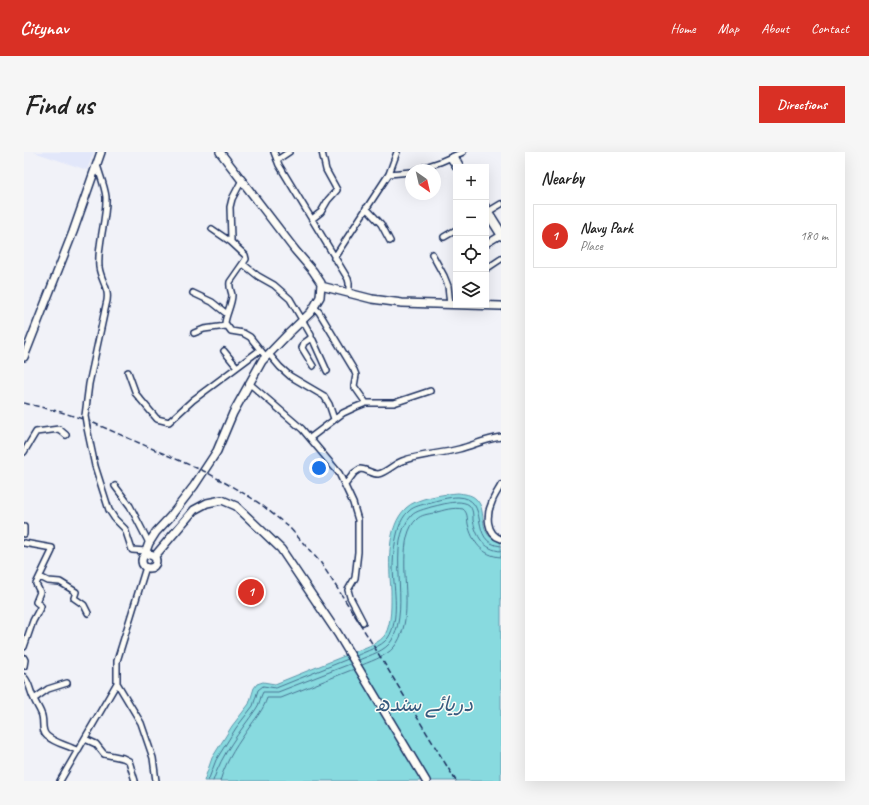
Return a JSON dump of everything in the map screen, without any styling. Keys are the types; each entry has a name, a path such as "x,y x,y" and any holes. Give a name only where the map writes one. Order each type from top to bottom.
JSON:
{"main road":[{"path":"24,346 69,230 96,152"},
{"path":"24,357 73,232 101,152"},
{"path":"220,152 295,250 313,271 321,283 320,297 311,312 262,361 233,413 214,455 194,486 156,532 149,543 149,554 155,562 153,566 151,568 146,567 142,562 143,558 149,554 194,510 207,503 222,500 236,506 281,548 338,634 426,781"},
{"path":"321,286 372,299 402,303 501,306"}],"street":[{"path":"274,152 277,160 350,283 349,293"},
{"path":"277,160 289,152"},
{"path":"312,219 321,212 328,200 337,190 326,170 322,152"},
{"path":"334,258 389,174 397,152"},
{"path":"433,164 463,152"},
{"path":"452,157 455,164"},
{"path":"452,157 458,164"},
{"path":"97,165 106,196 104,226 99,261 100,270 108,297 88,384 85,416 96,466 110,510 115,519 125,529 132,550 149,554"},
{"path":"389,174 405,173"},
{"path":"231,242 232,224 230,215 232,199 242,180"},
{"path":"489,210 501,204"},
{"path":"366,208 381,224 390,241"},
{"path":"489,214 501,234 489,242"},
{"path":"212,228 231,242 245,255 246,259 230,282 229,285 232,294 224,323 232,331 243,333 250,337 260,350 290,376 324,396 334,419"},
{"path":"444,237 453,232"},
{"path":"432,254 448,286 450,305"},
{"path":"489,266 501,259"},
{"path":"243,264 258,276 274,285 290,299 311,335 311,338 328,371"},
{"path":"193,293 212,302 227,314"},
{"path":"314,307 319,312 354,370 356,375 354,386 366,403"},
{"path":"194,333 204,329 226,326"},
{"path":"311,338 304,343 302,348 313,366"},
{"path":"128,372 136,394 157,419 169,422 193,400 260,350"},
{"path":"224,351 237,367"},
{"path":"250,384 302,429 339,473 345,484 358,520 358,552 355,578 349,589 349,594 363,622"},
{"path":"310,438 344,412 366,403 394,403 430,391"},
{"path":"24,452 36,432 59,429 66,435"},
{"path":"345,484 360,468 366,469 374,474 379,474 400,461 458,449 487,439 501,437"},
{"path":"501,485 492,502 488,523 491,532 501,540"},
{"path":"115,486 130,506 149,543"},
{"path":"24,527 24,534"},
{"path":"24,543 52,548 52,551 36,584 40,592 36,602 41,606 33,621 24,647"},
{"path":"146,567 117,661 118,683 141,723 153,758 156,781"},
{"path":"40,577 48,581 60,582 76,592 74,598 84,605 88,613"},
{"path":"24,658 24,666"},
{"path":"24,677 28,682 41,713 42,728 46,735 60,744 78,751"},
{"path":"34,699 48,689 67,683"},
{"path":"60,781 118,683"},
{"path":"85,739 96,744 104,754 123,758 129,761 135,781"}],"shaded area":[{"path":"34,152 94,152 87,170"}],"water":[{"name":"دریائے سندھ","path":"458,493 470,495 476,499 482,510 485,529 493,539 501,542 501,781 204,781 212,758 232,726 249,704 254,688 257,684 263,682 275,684 370,646 385,635 391,613 390,547 395,525 406,508 416,502 423,499"}],"railway":[{"path":"24,403 61,412 89,421 208,473 250,497 289,527 321,563 359,622 456,781"}],"place":[{"name":"Navy Park","path":"251,592"}]}
